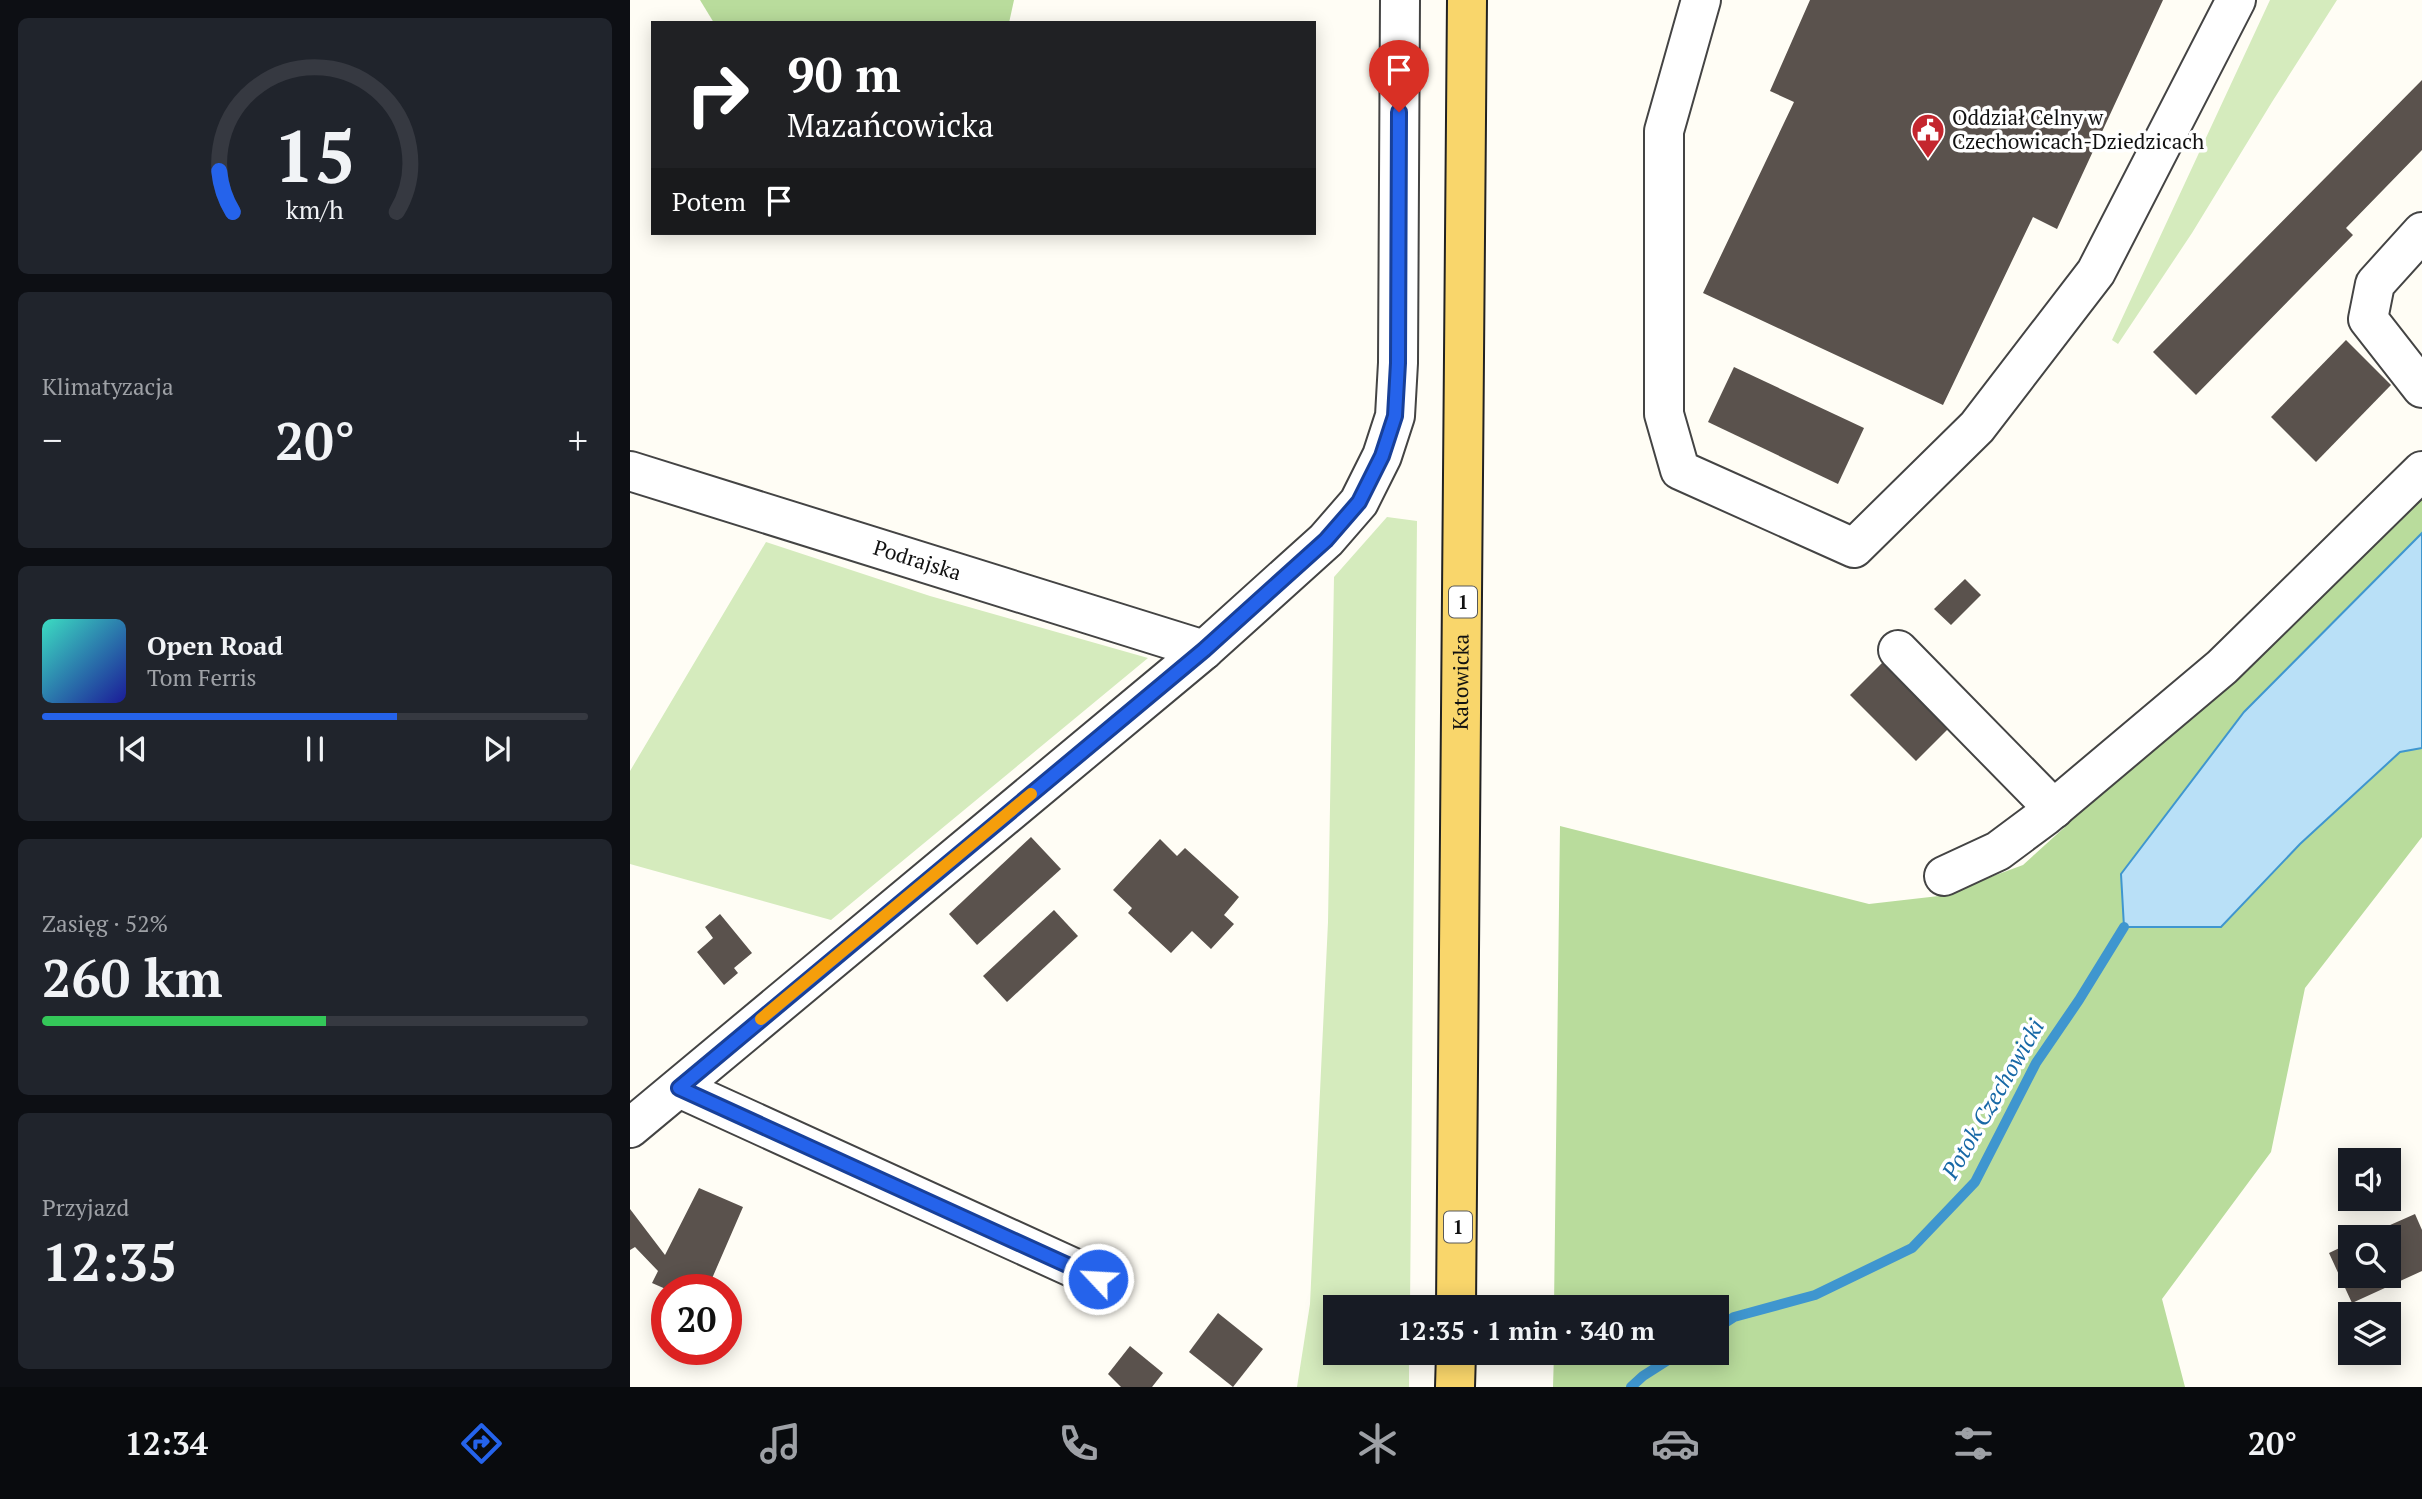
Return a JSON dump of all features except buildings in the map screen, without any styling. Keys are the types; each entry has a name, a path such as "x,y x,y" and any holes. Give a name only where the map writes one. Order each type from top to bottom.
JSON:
{"main road":[{"name":"Katowicka","path":"1457,1295 1467,0"},
{"name":"Katowicka","path":"1467,57 1490,0"},
{"path":"1455,1387 1456,1365"}],"street":[{"path":"630,1128 1204,650 1326,540 1359,502 1382,456 1395,416 1398,363 1400,0"},
{"path":"1701,0 1664,131 1664,414 1680,470 1854,548 1977,427 2096,272 2236,0"},
{"path":"2422,232 2375,284 2368,319 2422,388"},
{"name":"Podrajska","path":"630,471 1204,650"},
{"path":"1944,876 1998,852 2054,809 2222,667 2422,471"},
{"path":"1898,650 2054,809"},
{"path":"679,1088 1098,1279"}],"green space":[{"path":"700,0 1014,0 1009,21 713,21"},
{"path":"2270,0 2337,0 2192,233 2118,344 2112,340"},
{"path":"2422,490 2422,533 2244,712 2121,874 2221,927 2300,844 2400,752 2422,748 2422,837 2305,988 2271,1152 2162,1299 2185,1387 1553,1387 1554,1365 1729,1365 1729,1295 1554,1295 1560,826 1869,904 1939,896 2023,865 2066,826 2091,795"},
{"path":"1387,517 1417,521 1410,1295 1323,1295 1323,1365 1409,1365 1409,1387 1297,1387 1310,1304 1328,922 1334,577"},
{"path":"766,542 930,596 1148,658 831,920 630,864 630,771"}],"water":[{"path":"2422,533 2422,748 2400,752 2300,844 2221,927 2124,927 2121,874 2244,712"}],"waterway":[{"name":"Potok Czechowicki","path":"1729,1320 1815,1295 1912,1248 1975,1182 2036,1063 2124,927"},
{"name":"Potok Czechowicki","path":"1631,1387 1660,1365"}],"slow traffic":[{"path":"761,1019 1031,794"}],"place":[{"name":"Oddział Celny w Czechowicach-Dziedzicach","path":"1928,160"}],"route":[{"path":"1098,1279 679,1088 1204,650 1326,540 1359,502 1382,456 1395,416 1398,363 1399,112"}]}
